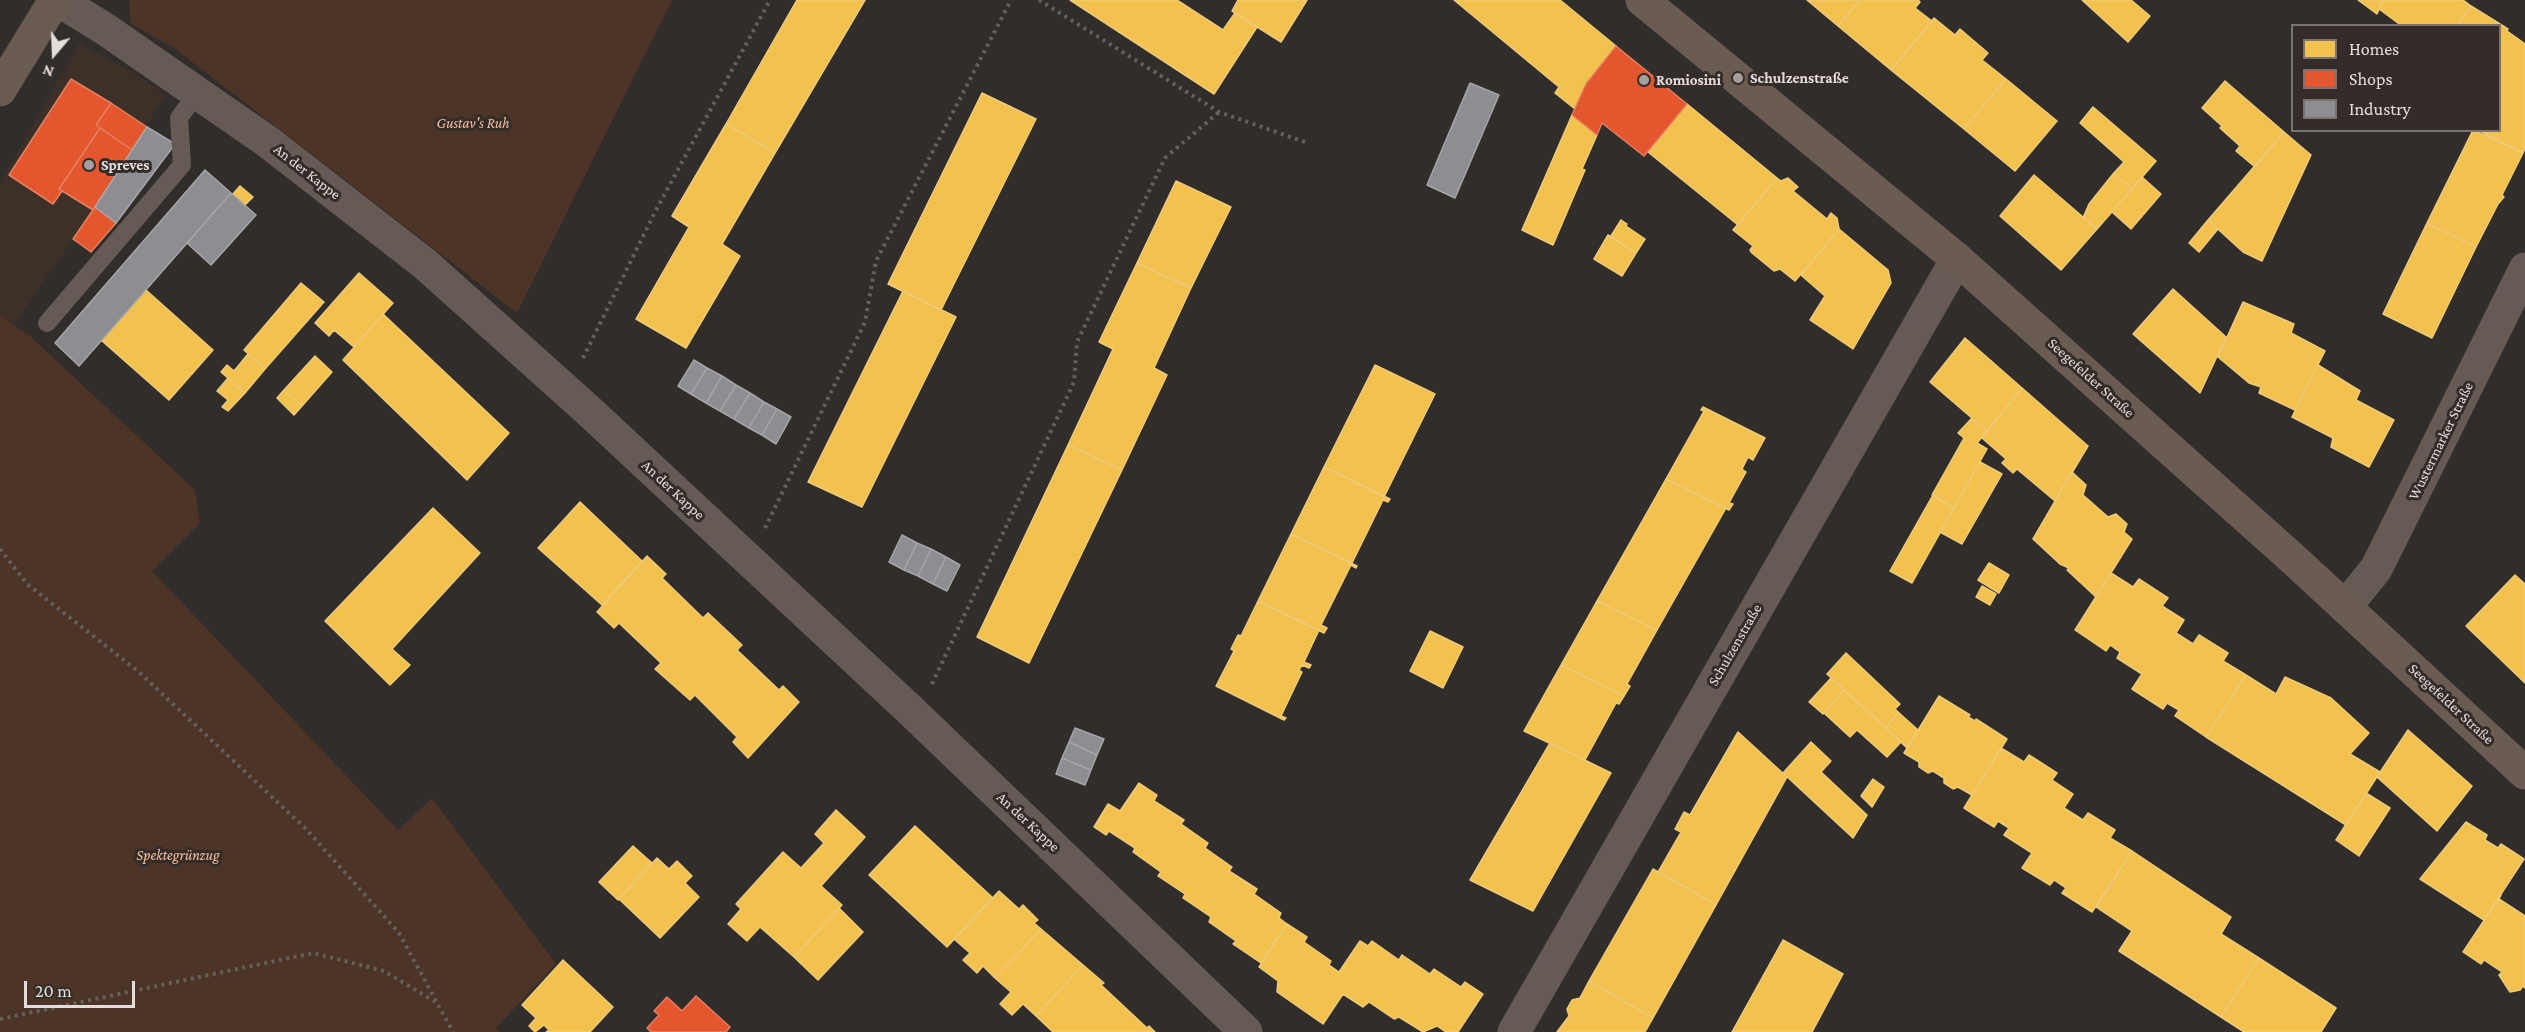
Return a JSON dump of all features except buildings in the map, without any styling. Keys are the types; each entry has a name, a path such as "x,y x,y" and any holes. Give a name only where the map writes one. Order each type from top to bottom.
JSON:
{"street":[{"path":"0,90 56,0"},
{"name":"An der Kappe","path":"56,0 268,142 425,264 566,391 917,717 1246,1032"},
{"name":"Seegefelder Straße","path":"1642,0 1957,259 2345,607 2525,773"},
{"name":"Schulzenstraße","path":"1514,1032 1957,259"},
{"name":"Wustermarker Straße","path":"2345,607 2376,569 2525,268"}],"lane":[{"path":"47,323 182,165 179,118 197,93"}],"path":[{"path":"566,391 656,210 770,0"},
{"path":"749,561 866,322 876,261 1011,0"},
{"path":"1039,0 1219,112 1305,142"},
{"path":"917,717 1074,382 1077,342 1165,158 1219,112"},
{"path":"0,549 27,584 139,672 306,829 399,933 453,1032"},
{"path":"0,1019 313,953 384,971 440,1005"}],"shaded area":[{"path":"79,43 137,75 166,95 95,207 14,325 0,316 0,183"}],"green space":[{"name":"Gustav's Ruh","path":"129,0 672,0 517,313 174,48 131,24"},
{"name":"Spektegrünzug","path":"0,316 30,336 195,490 200,523 152,571 398,830 432,798 556,964 496,1028 498,1032 0,1032"}],"place":[{"name":"Schulzenstraße","path":"1738,78"},
{"name":"Romiosini","path":"1644,80"},
{"name":"Spreves","path":"89,165"}]}
